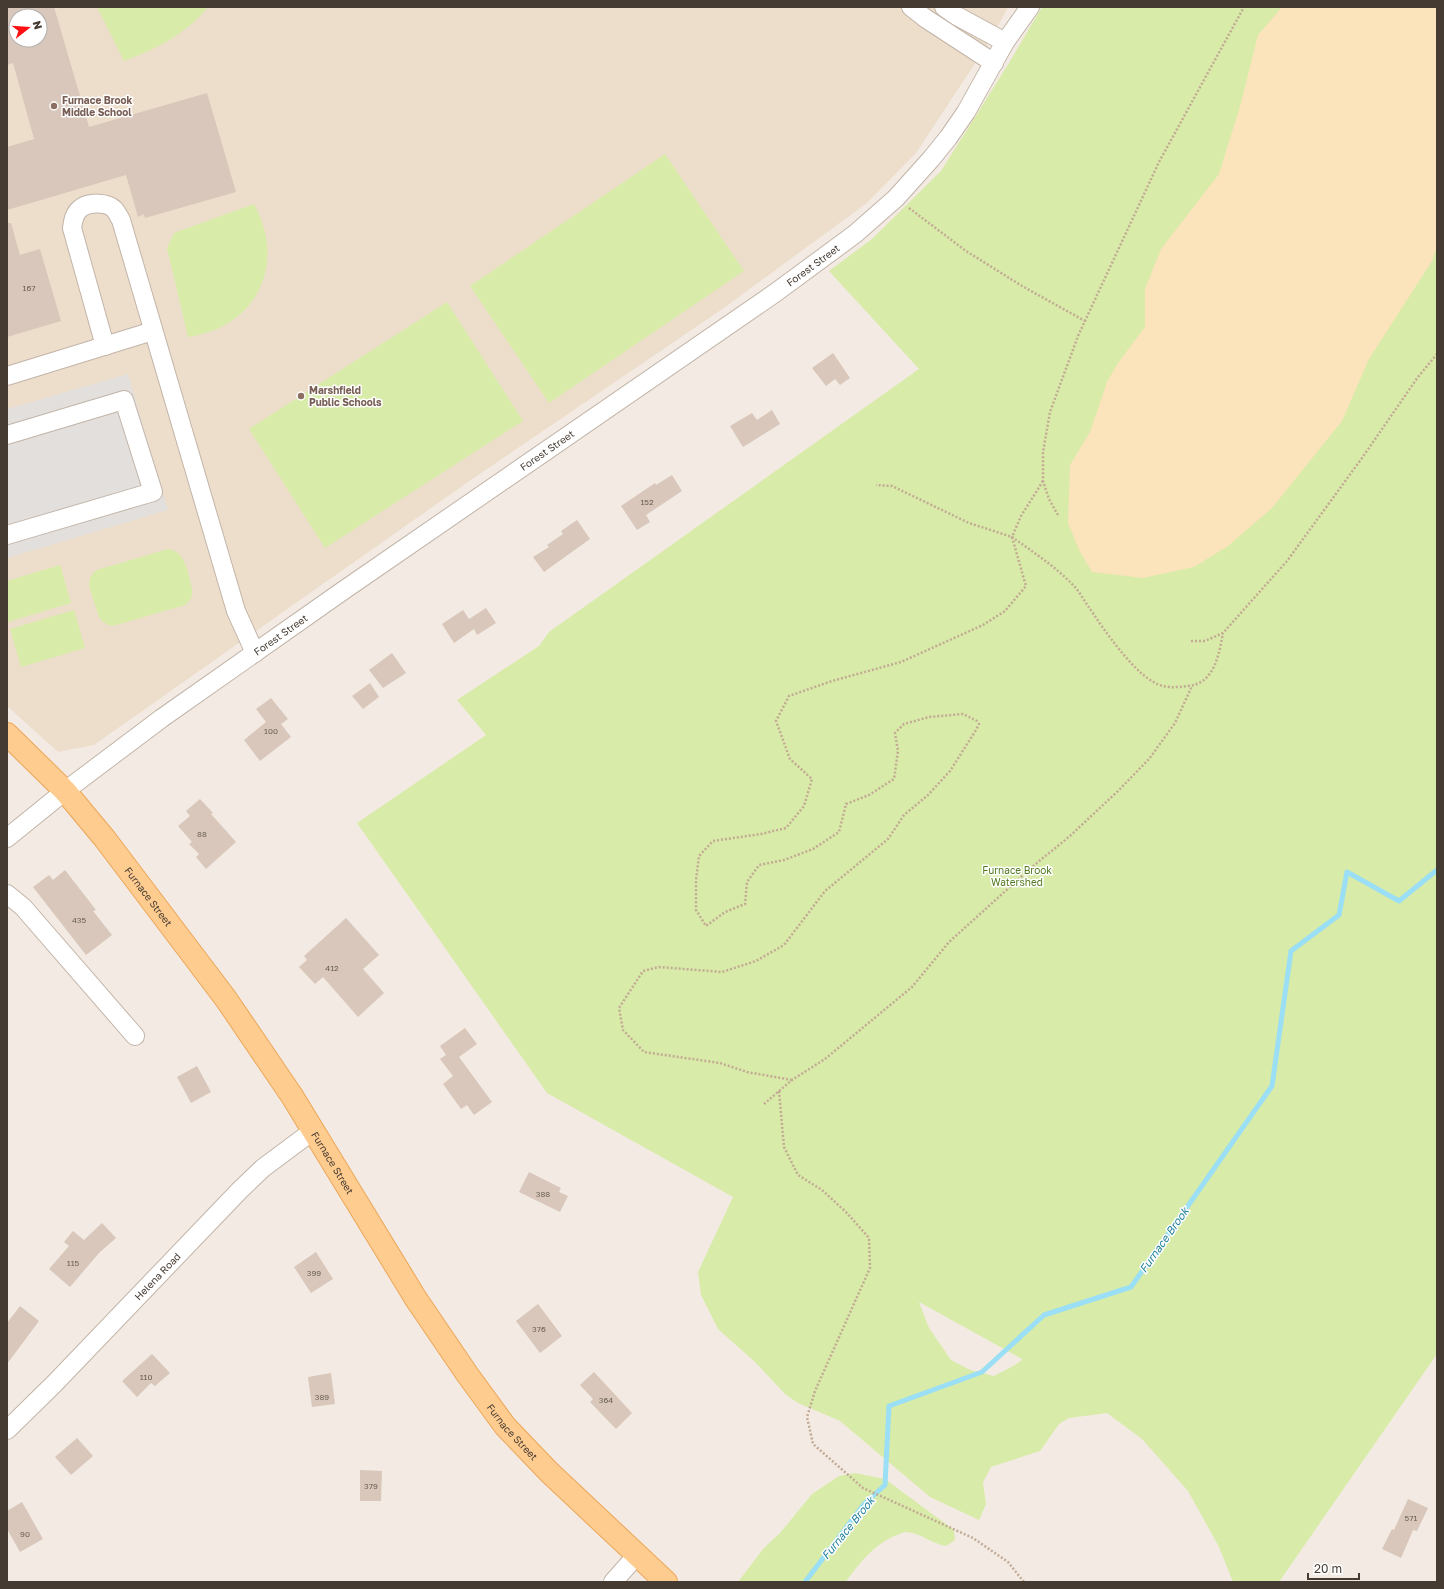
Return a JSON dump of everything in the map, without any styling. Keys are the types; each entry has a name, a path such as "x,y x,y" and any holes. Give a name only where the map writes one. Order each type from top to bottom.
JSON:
{"main road":[{"name":"Furnace Street","path":"7,734 65,791 105,839 226,999 271,1062 314,1130 398,1271 487,1403 527,1450 666,1582"}],"street":[{"path":"911,7 925,18 994,63"},
{"path":"944,7 957,16 1006,42"},
{"name":"Forest Street","path":"7,838 65,791 157,722 804,272 855,234 896,198 948,138 966,112 1006,42 1030,7"},
{"path":"105,346 72,228 74,216 81,208 91,204 103,204 114,209 121,220 236,611 255,653"},
{"path":"7,376 153,331"},
{"path":"7,435 124,400 153,492 7,535"},
{"path":"7,894 23,907 135,1036"},
{"name":"Helena Road","path":"7,1430 240,1190 264,1168 314,1130"},
{"path":"613,1582 637,1555"}],"path":[{"path":"1058,515 1049,499 1043,481 1043,452 1050,412 1085,321 1159,162 1244,7"},
{"path":"896,198 966,251 1022,286 1085,321"},
{"path":"1191,641 1205,641 1223,633 1287,561 1362,458 1418,377 1437,354"},
{"path":"792,1080 747,1072 720,1063 644,1052 622,1030 619,1008 643,971 659,966 722,972 756,961 784,945 825,891 888,839 904,815 928,795 950,771 976,730 979,724 977,721 963,714 929,717 904,724 895,733 898,751 894,779 869,795 846,804 839,832 814,849 784,860 759,865 748,882 746,904 725,912 706,926 696,910 696,880 699,856 713,841 761,834 786,828 804,806 812,779 790,759 776,720 789,696 832,681 901,662 983,625 1005,611 1026,586 1012,537 1021,516 1043,481"},
{"path":"876,485 892,486 969,523 1012,537 1036,554 1074,586 1109,636 1142,674 1162,686 1192,686 1206,680 1218,659 1223,633"},
{"path":"764,1104 792,1080 825,1059 912,987 950,942 1032,867 1070,836 1119,790 1149,759 1175,723 1192,686"},
{"path":"779,1091 784,1147 798,1175 822,1190 846,1212 869,1238 870,1268 815,1391 807,1417 813,1444 863,1488 973,1538 1008,1562 1024,1582"}],"shaded area":[{"name":"Marshfield Public Schools","path":"7,7 1008,7 990,41 916,153 867,203 721,310 468,482 94,745 58,752 7,706"},
{"path":"128,374 168,510 7,558 7,409"}],"green space":[{"path":"97,7 208,7 190,25 170,40 124,61"},
{"name":"Furnace Brook Watershed","path":"1042,7 1437,7 1437,1354 1279,1582 1233,1582 1219,1547 1188,1491 1142,1439 1107,1413 1069,1418 1059,1424 1040,1451 991,1467 983,1482 986,1504 979,1520 930,1497 840,1421 798,1403 786,1395 755,1362 718,1329 701,1295 698,1272 733,1197 547,1093 357,823 486,735 457,700 539,646 549,632 919,369 829,271 872,239 941,171 1009,63","holes":["919,1302 1022,1359 1015,1365 994,1376 970,1370 951,1360 929,1328"]},
{"path":"665,154 744,271 549,403 470,286"},
{"path":"254,204 263,227 267,249 266,270 259,289 248,306 232,320 212,331 188,337 167,248 174,233"},
{"path":"447,302 523,421 325,548 249,429"},
{"path":"168,549 179,554 185,564 192,588 192,596 189,601 185,605 113,626 103,622 99,617 89,586 93,573 97,570"},
{"path":"60,565 71,603 8,622 7,581"},
{"path":"74,610 85,648 21,667 10,629"},
{"path":"855,1473 885,1479 954,1530 955,1540 946,1546 922,1536 906,1532 894,1536 880,1544 868,1555 847,1580 848,1582 738,1582 763,1549 780,1533 812,1494 839,1476"}],"sand":[{"path":"1282,7 1437,7 1437,246 1432,261 1369,359 1342,421 1272,508 1228,546 1194,567 1143,578 1092,572 1080,552 1068,523 1070,465 1090,432 1107,382 1118,363 1145,327 1145,289 1161,249 1219,174 1241,103 1258,35"}],"building":[{"name":"Furnace Brook Middle School","path":"7,7 54,7 89,127 207,93 236,192 145,218 144,214 138,217 126,175 7,210 7,147 34,139 13,63 7,65"},
{"path":"7,223 11,223 20,255 40,249 61,321 7,337"},
{"path":"833,353 850,378 840,385 835,379 826,386 812,368"},
{"path":"772,410 780,424 743,447 730,426 752,413 757,420"},
{"path":"672,475 682,491 646,515 650,522 637,530 621,506 655,483 656,485"},
{"path":"577,520 590,539 544,572 533,557 549,547 547,545 563,534 561,531"},
{"path":"486,608 496,623 477,635 474,629 454,643 442,624 463,610 469,619"},
{"path":"392,653 406,673 383,688 369,670"},
{"path":"370,683 379,697 363,709 352,696"},
{"path":"271,698 288,719 281,724 291,737 260,761 244,740 266,722 256,709"},
{"path":"200,799 236,842 206,869 196,857 199,854 189,844 192,842 178,826 190,816 186,811"},
{"path":"65,870 96,910 93,911 112,935 86,955 33,887 49,875 53,880"},
{"path":"346,918 379,955 363,969 384,993 358,1017 323,977 315,984 299,967 307,960 304,956"},
{"path":"465,1028 477,1044 459,1057 492,1102 474,1115 467,1105 461,1109 443,1084 453,1076 440,1059 446,1055 440,1046"},
{"path":"197,1066 211,1092 191,1103 177,1077"},
{"path":"529,1172 561,1188 559,1192 568,1196 560,1212 519,1192"},
{"path":"102,1223 116,1238 99,1253 70,1287 49,1269 69,1246 64,1242 73,1231 84,1240"},
{"path":"316,1252 333,1279 311,1293 294,1267"},
{"path":"538,1304 562,1336 540,1353 516,1321"},
{"path":"20,1306 39,1321 7,1364 7,1323"},
{"path":"152,1354 170,1373 155,1386 151,1383 137,1397 122,1381"},
{"path":"594,1372 632,1413 616,1429 590,1402 593,1399 580,1385"},
{"path":"331,1373 335,1404 312,1407 308,1377"},
{"path":"77,1438 93,1456 71,1475 55,1457"},
{"path":"360,1470 382,1471 381,1501 360,1501"},
{"path":"1408,1499 1428,1508 1417,1531 1413,1530 1401,1558 1382,1549 1392,1529 1394,1530"},
{"path":"22,1502 43,1539 20,1552 7,1529 7,1511"}],"waterway":[{"name":"Furnace Brook","path":"805,1582 864,1504 885,1485 889,1406 982,1372 1044,1315 1131,1287 1272,1086 1291,951 1339,915 1347,872 1399,901 1437,870"}],"place":[{"name":"Furnace Brook Middle School","path":"54,106"},
{"name":"Marshfield Public Schools","path":"301,396"}]}
